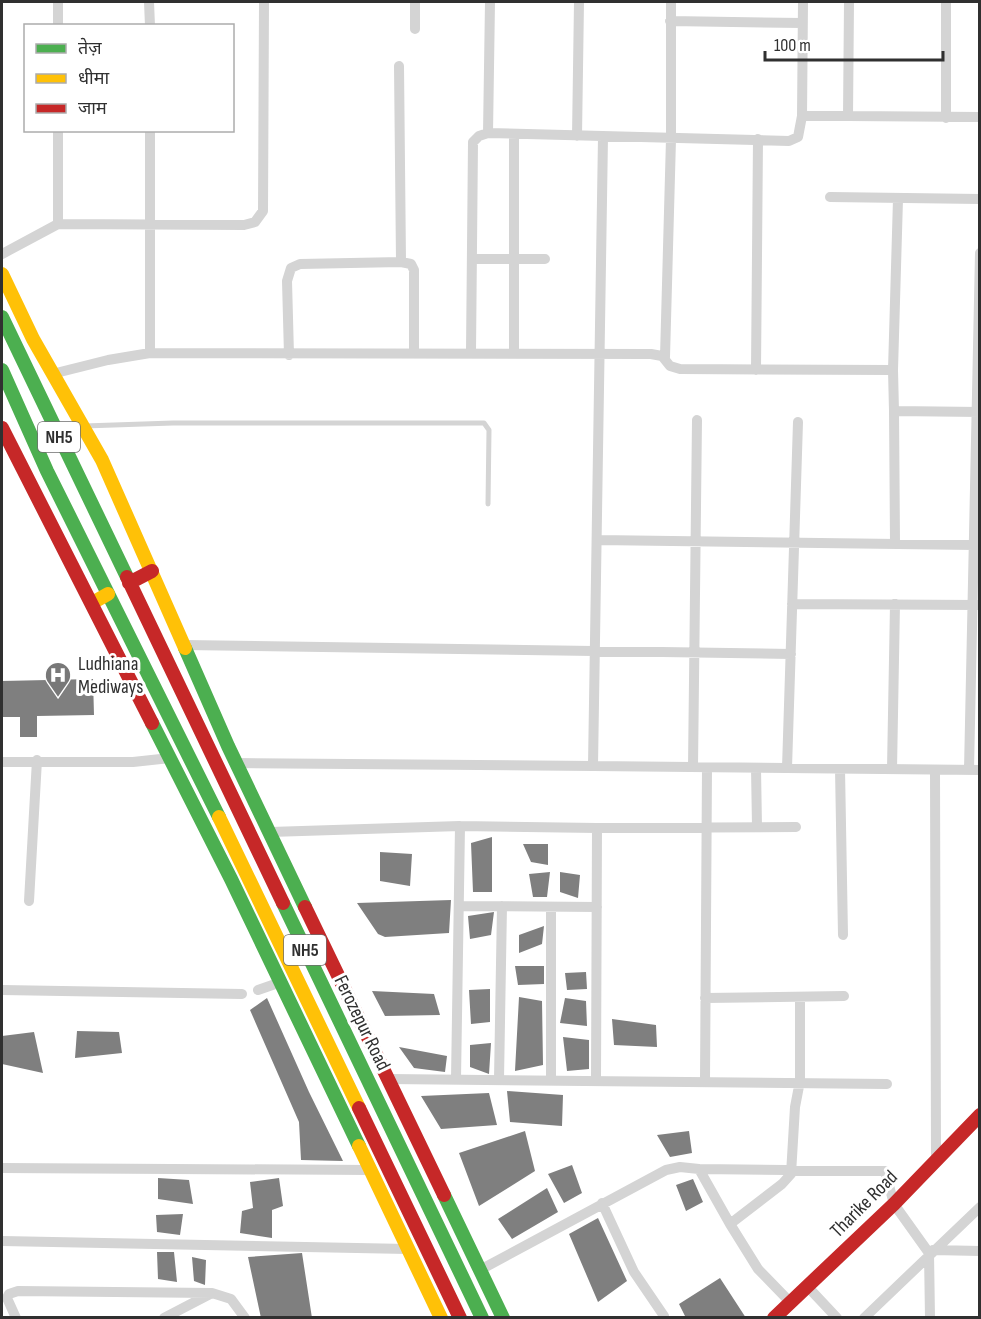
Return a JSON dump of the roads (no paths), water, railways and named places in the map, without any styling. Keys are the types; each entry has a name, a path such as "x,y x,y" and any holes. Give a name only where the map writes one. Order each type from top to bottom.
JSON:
{"main road":[{"path":"2,274 52,374 102,460 236,764 503,1317"},
{"name":"NH5","path":"2,317 129,583"},
{"name":"NH5","path":"2,370 108,594"},
{"path":"2,428 281,982 441,1317"},
{"path":"129,583 152,571"},
{"name":"Ferozepur Road","path":"129,583 482,1317"},
{"path":"92,603 108,594"},
{"name":"Ferozepur Road","path":"108,594 262,905 460,1317"},
{"name":"Tharike Road","path":"774,1317 894,1204 980,1115"}],"street":[{"path":"58,2 58,24"},
{"path":"149,2 150,24"},
{"path":"3,249 57,224 244,225 255,222 261,216 264,2"},
{"path":"415,2 415,29"},
{"path":"488,133 490,2"},
{"path":"577,136 579,2"},
{"path":"665,357 671,139 670,2"},
{"path":"471,352 473,142 479,136 488,133 671,139 795,139 802,116 802,2"},
{"path":"848,116 849,2"},
{"path":"946,2 946,118"},
{"path":"670,21 802,23"},
{"path":"399,66 401,261"},
{"path":"802,116 980,117"},
{"path":"57,224 58,132"},
{"path":"150,132 150,353"},
{"path":"514,134 514,352"},
{"path":"593,766 603,137"},
{"path":"756,370 758,140"},
{"path":"830,197 980,199"},
{"path":"895,543 893,370 898,199"},
{"path":"236,764 974,770 980,253"},
{"path":"472,259 545,259"},
{"path":"289,355 287,281 291,268 300,264 401,261 411,264 414,270 414,353"},
{"path":"52,374 108,360 150,353 289,355 601,352 651,354 665,357 674,368 893,370"},
{"path":"894,411 979,412"},
{"path":"693,768 697,420"},
{"path":"787,768 798,422"},
{"path":"598,540 975,545"},
{"path":"792,604 976,605"},
{"path":"892,770 895,604"},
{"path":"184,645 790,654"},
{"path":"2,762 37,760 133,762 170,758"},
{"path":"29,900 37,760"},
{"path":"705,1081 706,768"},
{"path":"756,768 757,827"},
{"path":"840,769 843,935"},
{"path":"935,770 936,1158"},
{"path":"456,1079 460,826"},
{"path":"270,832 460,826 796,827"},
{"path":"596,1080 597,828"},
{"path":"459,906 597,907"},
{"path":"500,1079 502,906"},
{"path":"551,907 551,1080"},
{"path":"258,990 281,982"},
{"path":"2,990 242,994"},
{"path":"705,998 844,996"},
{"path":"730,1224 782,1184 792,1170 795,1107 800,1081 800,997"},
{"path":"388,1079 800,1081 887,1084"},
{"path":"480,1270 666,1170 680,1167 792,1170 882,1169 888,1176 894,1204 931,1251 930,1317"},
{"path":"2,1168 371,1170"},
{"path":"699,1169 758,1269 790,1302"},
{"path":"602,1203 634,1272 664,1316"},
{"path":"864,1317 980,1206"},
{"path":"2,1241 408,1249"},
{"path":"931,1251 980,1251"},
{"path":"807,1286 837,1317"},
{"path":"16,1317 7,1298 13,1291 212,1293 231,1299 245,1317"},
{"path":"164,1317 212,1293"}],"lane":[{"path":"82,426 184,423 484,423 489,430 488,504"}],"place":[{"name":"Ludhiana Mediways","path":"58,698"}]}
